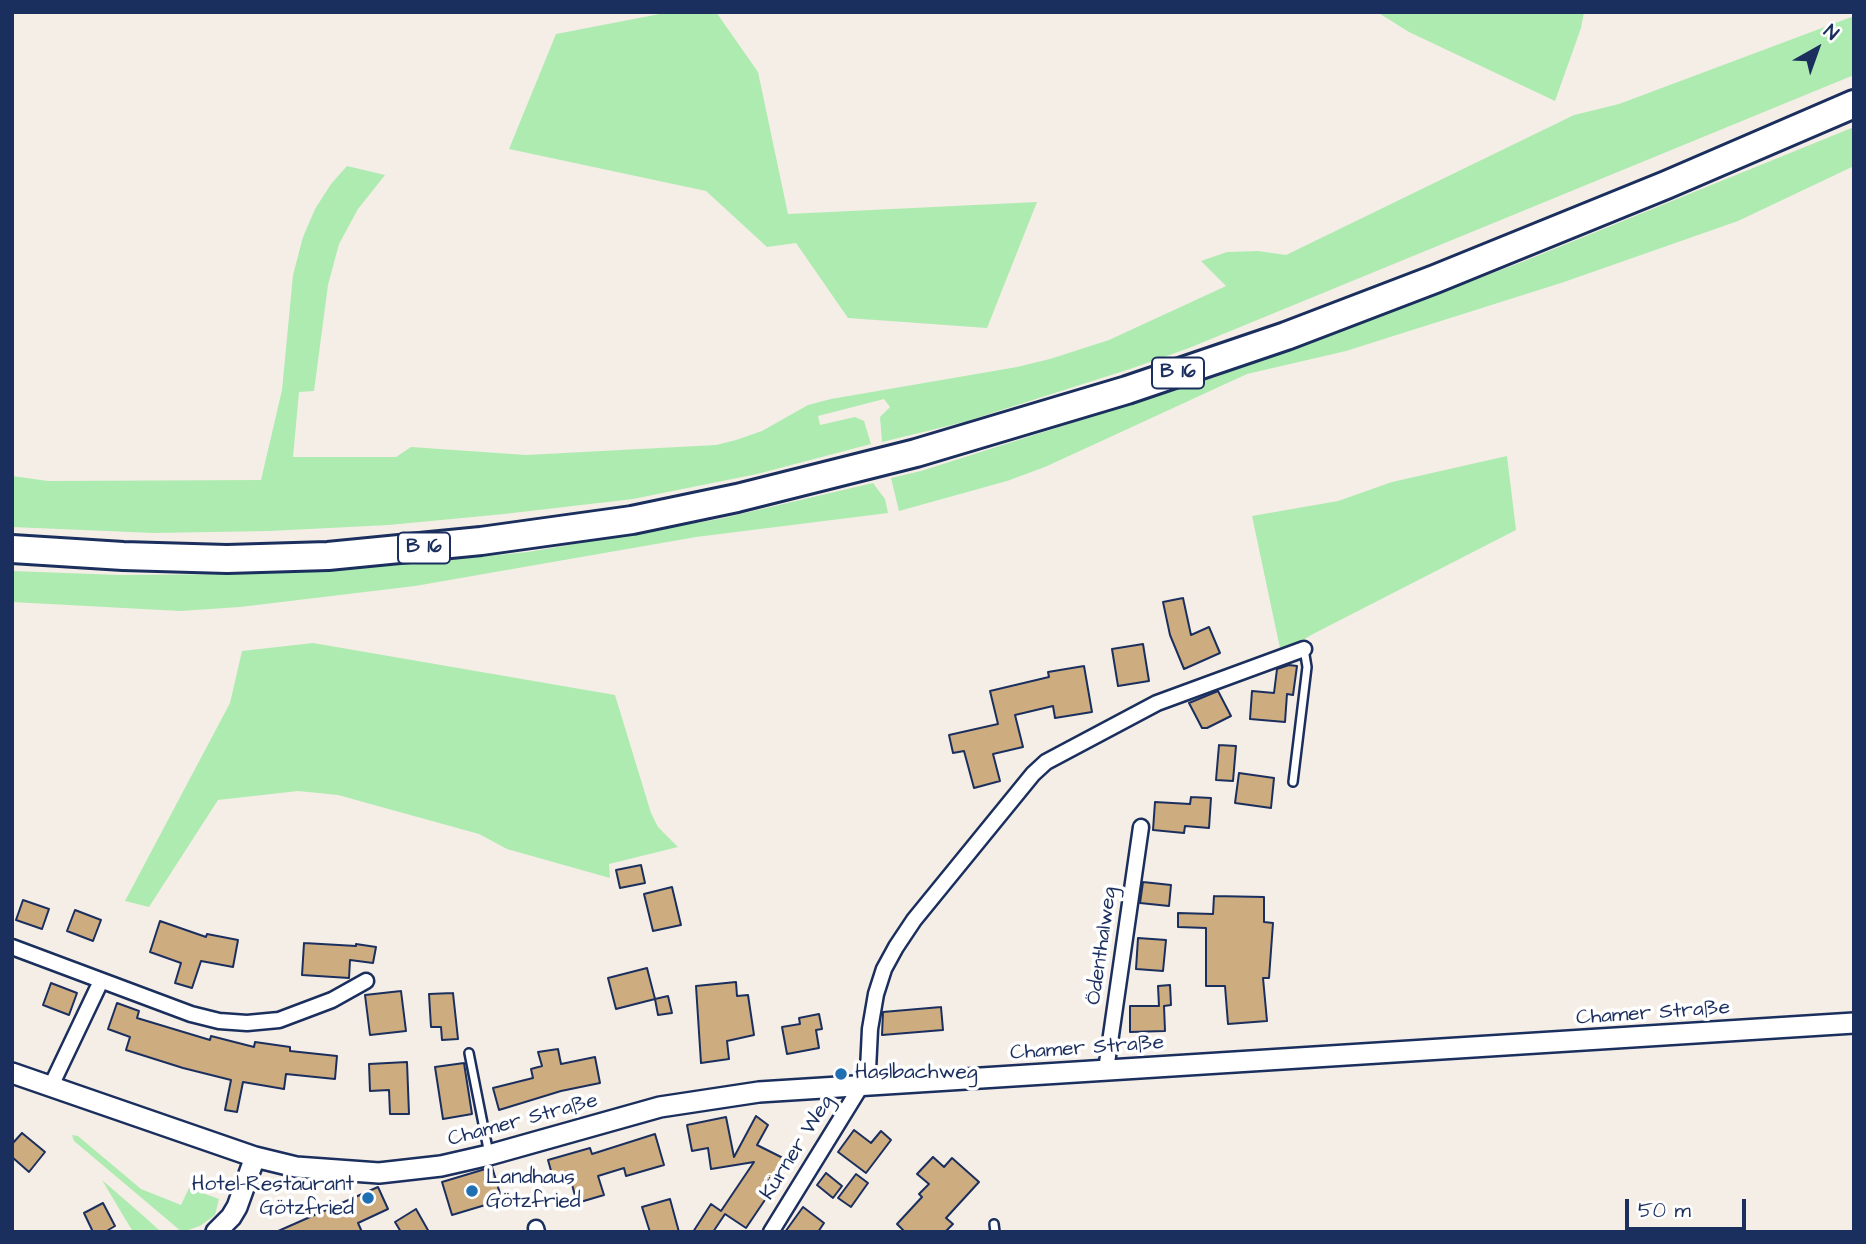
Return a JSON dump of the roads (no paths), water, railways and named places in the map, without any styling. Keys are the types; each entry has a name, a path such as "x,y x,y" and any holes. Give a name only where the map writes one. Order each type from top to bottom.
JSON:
{"highway":[{"name":"B 16","path":"12,549 227,559 328,556 413,549 632,520 737,498 916,453 1127,390 1286,336 1653,190 1854,104"}],"street":[{"path":"861,1086 868,1070 870,1029 876,994 884,969 896,947 914,920 1032,774 1046,762 1157,703 1304,649"},
{"name":"Ödenthalweg","path":"1106,1070 1141,827"},
{"path":"12,947 191,1014 219,1021 247,1023 279,1020 309,1009 366,981"},
{"path":"51,1086 101,981"},
{"name":"Chamer Straße","path":"12,1073 255,1157 296,1167 379,1173 441,1166 660,1107 759,1092 1854,1023"},
{"name":"Kürner Weg","path":"771,1232 861,1086"},
{"path":"216,1232 237,1207 255,1157"}],"lane":[{"path":"1293,782 1307,667 1304,649"},
{"path":"468,1053 489,1155"}],"place":[{"name":"Haslbachweg","path":"841,1074"},
{"name":"Landhaus Götzfried","path":"472,1191"},
{"name":"Hotel-Restaurant Götzfried","path":"368,1198"}]}
